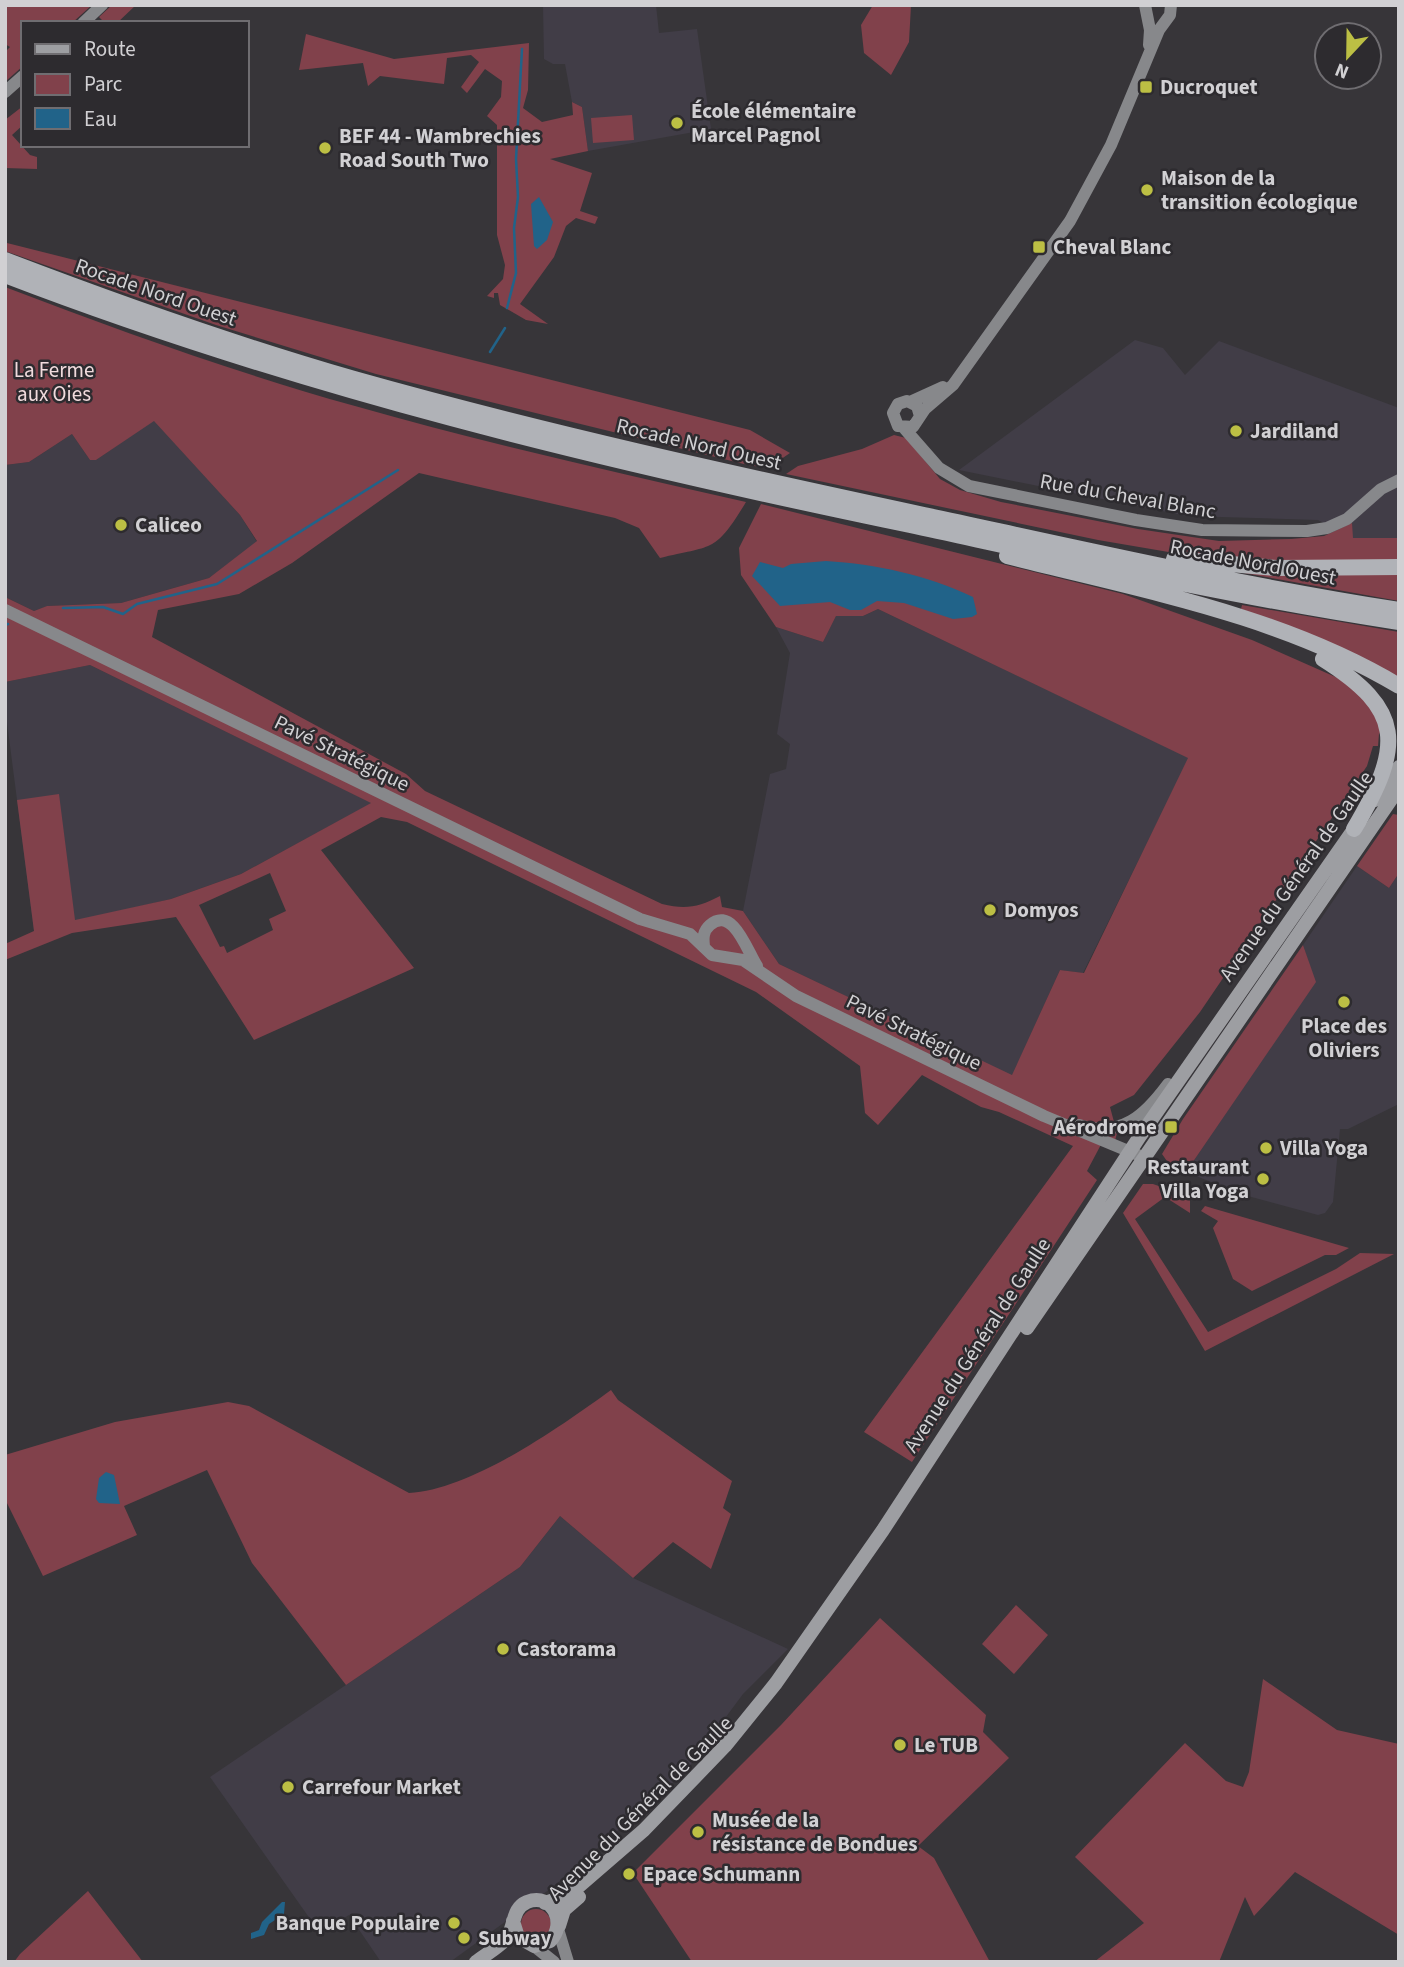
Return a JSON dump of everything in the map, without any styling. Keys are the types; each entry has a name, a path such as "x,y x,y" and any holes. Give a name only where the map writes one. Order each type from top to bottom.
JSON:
{"highway":[{"name":"Rocade Nord Ouest","path":"5,260 230,340 453,406 649,454 1083,549 1279,589 1399,610"},
{"name":"Rocade Nord Ouest","path":"5,275 202,346 378,400 567,450 778,498 1181,583 1399,622"},
{"path":"778,498 1264,624 1362,666 1399,687"},
{"path":"1083,549 1276,568 1399,567"},
{"path":"1101,580 1240,624 1324,660 1371,687 1390,712 1396,730 1396,743 1386,775 1354,829"}],"main road":[{"path":"85,21 102,5"},
{"path":"962,371 943,387 898,404 892,413 896,424 904,428 915,426 920,417 950,388 1075,212 1111,145 1171,5"},
{"path":"1147,12 1157,22 1167,19"},
{"path":"1142,73 1149,43 1147,12"},
{"path":"5,92 21,78"},
{"path":"909,402 918,408 923,443 930,458"},
{"name":"Rue du Cheval Blanc","path":"904,428 950,477 975,487 1136,520 1221,531 1327,528 1347,519 1381,489 1399,480"},
{"name":"Pavé Stratégique","path":"5,610 664,928 690,934 704,946"},
{"name":"Avenue du Général de Gaulle","path":"559,1928 568,1906 659,1825 723,1759 775,1696 1133,1159 1210,1036 1399,767"},
{"name":"Avenue du Général de Gaulle","path":"545,1903 570,1894 620,1852 706,1766 755,1710 883,1530 1133,1159 1399,788"},
{"path":"740,935 737,950 727,957 715,956 704,946 704,936 710,925 719,921 729,922 740,935 768,980"},
{"name":"Pavé Stratégique","path":"664,928 710,925"},
{"name":"Pavé Stratégique","path":"727,957 749,963 768,980 1133,1159"},
{"path":"1018,1103 1087,1127 1126,1124 1148,1111 1189,1057 1210,1036"},
{"path":"475,1962 505,1939 517,1911 535,1900 545,1903 556,1912 559,1942 568,1962"},
{"path":"513,1921 516,1934 554,1962"},
{"path":"491,1962 514,1946 548,1943 559,1928"}],"shaded area":[{"path":"543,5 656,5 659,33 697,29 711,129 588,151 582,107 572,102 565,64 553,64 544,59"},
{"path":"1135,340 1163,348 1185,375 1219,341 1399,408 1399,538 1352,538 1318,520 1187,516 959,470"},
{"path":"154,420 240,515 257,542 209,578 121,603 48,606 34,611 5,597 5,465 29,462 72,434 90,460 96,460"},
{"path":"878,609 1189,758 1083,973 1060,970 1012,1076 779,964 743,911 770,774 786,769 790,744 777,734 790,653 776,627 823,642 836,616 863,616"},
{"path":"90,665 372,803 241,874 171,899 34,931 5,707 5,682"},
{"path":"1357,866 1389,888 1399,873 1399,1104 1348,1129 1340,1129 1333,1202 1325,1213 1318,1215 1244,1195 1186,1172 1315,982 1303,945"},
{"path":"560,1516 633,1578 788,1649 743,1694 685,1772 554,1886 450,1962 381,1962 349,1915 320,1933 210,1777 520,1567"}],"green space":[{"path":"5,5 92,5 74,21 21,21 21,68 5,82 5,52 10,47 5,44"},
{"path":"112,5 136,5 119,21 103,21 99,17"},
{"path":"873,5 911,5 909,42 891,75 864,53 861,25"},
{"path":"306,34 394,59 529,43 528,90 523,108 542,122 573,115 572,102 582,107 588,151 550,159 592,173 580,211 598,217 595,224 576,218 566,226 554,257 520,304 548,324 526,320 500,305 498,293 494,293 494,298 487,296 503,279 505,265 497,235 497,125 487,116 501,97 502,81 485,69 467,93 461,87 479,62 471,55 447,58 444,84 380,76 368,86 363,63 299,70"},
{"path":"21,108 21,127 12,135 30,155 37,157 37,169 5,168 5,120"},
{"path":"632,115 634,140 593,143 591,118"},
{"path":"5,225 7,243 750,430 790,453 768,468 748,465 376,374 216,325 5,251"},
{"name":"La Ferme aux Oies","path":"5,287 179,351 403,420 746,502 727,530 712,544 660,558 639,528 615,518 419,473 292,563 239,594 158,610 152,637 406,774 425,791 662,904 692,906 720,896 722,907 743,911 779,964 1012,1075 1060,970 1084,973 1188,758 878,609 863,616 836,616 823,642 776,627 741,575 739,548 761,504 1123,594 1252,640 1365,690 1388,724 1379,734 1378,746 1373,746 1367,766 1200,1012 1134,1095 1110,1107 1117,1133 1115,1141 1105,1137 1087,1171 1097,1180 912,1462 864,1432 1073,1146 999,1112 981,1107 922,1075 878,1125 865,1113 860,1066 756,992 407,822 381,817 321,850 414,968 254,1040 176,917 72,933 5,960 5,944 34,931 17,800 59,794 75,920 171,899 241,874 371,803 90,665 5,682 5,597 34,611 47,606 121,603 209,578 257,541 240,515 154,421 96,460 90,460 72,434 29,462 5,465","holes":["270,873 286,911 269,919 273,930 227,953 224,946 220,947 199,905"]},
{"path":"894,435 906,438 940,479 960,490 1001,502 1138,529 1219,541 1324,536 1352,523 1353,538 1399,538 1399,561 1276,564 1192,556 1098,540 786,474 798,466 862,449"},
{"path":"1399,572 1399,601 1244,573"},
{"path":"1242,605 1399,632 1399,680 1311,635 1241,609"},
{"path":"1393,814 1399,815 1399,873 1389,888 1357,866"},
{"path":"1303,945 1316,982 1186,1172 1169,1164 1162,1154 1183,1119"},
{"path":"1143,1184 1153,1184 1190,1197 1190,1213 1165,1197 1135,1219 1208,1332 1336,1269 1360,1253 1394,1254 1205,1351 1123,1213"},
{"path":"1205,1206 1349,1248 1336,1255 1325,1255 1252,1291 1233,1279 1213,1228 1218,1221 1201,1211"},
{"path":"611,1390 618,1400 732,1481 723,1508 731,1514 711,1569 673,1542 633,1578 560,1516 520,1567 346,1685 252,1563 207,1470 124,1506 137,1535 43,1576 5,1499 5,1455 115,1422 228,1402 249,1406 409,1493 433,1489 460,1481 514,1454"},
{"path":"1016,1605 1048,1635 1014,1674 982,1644"},
{"path":"880,1618 986,1715 983,1732 1009,1758 918,1846 934,1858 990,1962 692,1962 633,1873 781,1725"},
{"path":"1263,1679 1337,1730 1399,1744 1399,1935 1295,1872 1254,1916 1245,1897 1219,1962 1094,1962 1144,1923 1075,1857 1185,1743 1226,1781 1243,1787 1249,1772"},
{"path":"88,1891 143,1962 14,1962 20,1954"},
{"path":"536,1909 546,1914 551,1924 546,1934 536,1939 526,1934 521,1924 526,1914"}],"water":[{"path":"539,197 553,222 547,240 537,249 534,246 531,204"},
{"path":"826,561 882,568 956,589 973,597 977,614 953,619 904,603 877,601 861,610 850,610 830,602 780,606 752,576 760,562 783,568 791,564"},
{"path":"106,1472 114,1475 120,1504 99,1503 96,1499 99,1478"},
{"path":"285,1902 284,1914 269,1924 264,1935 251,1939 251,1933 259,1930 262,1922"}],"waterway":[{"path":"507,308 516,273 514,228 518,197 516,159 522,49"},
{"path":"490,352 505,328"},
{"path":"63,608 103,607 123,614 137,604 217,584 398,470"}],"place":[{"name":"Ducroquet","path":"1146,87"},
{"name":"École élémentaire Marcel Pagnol","path":"677,123"},
{"name":"BEF 44 - Wambrechies Road South Two","path":"325,148"},
{"name":"Maison de la transition écologique","path":"1147,190"},
{"name":"Cheval Blanc","path":"1039,247"},
{"name":"Jardiland","path":"1236,431"},
{"name":"Caliceo","path":"121,525"},
{"name":"Domyos","path":"990,910"},
{"name":"Place des Oliviers","path":"1344,1002"},
{"name":"Aérodrome","path":"1171,1127"},
{"name":"Villa Yoga","path":"1266,1148"},
{"name":"Restaurant Villa Yoga","path":"1263,1179"},
{"name":"Castorama","path":"503,1649"},
{"name":"Le TUB","path":"900,1745"},
{"name":"Carrefour Market","path":"288,1787"},
{"name":"Musée de la résistance de Bondues","path":"698,1832"},
{"name":"Epace Schumann","path":"629,1874"},
{"name":"Banque Populaire","path":"454,1923"},
{"name":"Subway","path":"464,1938"}]}
